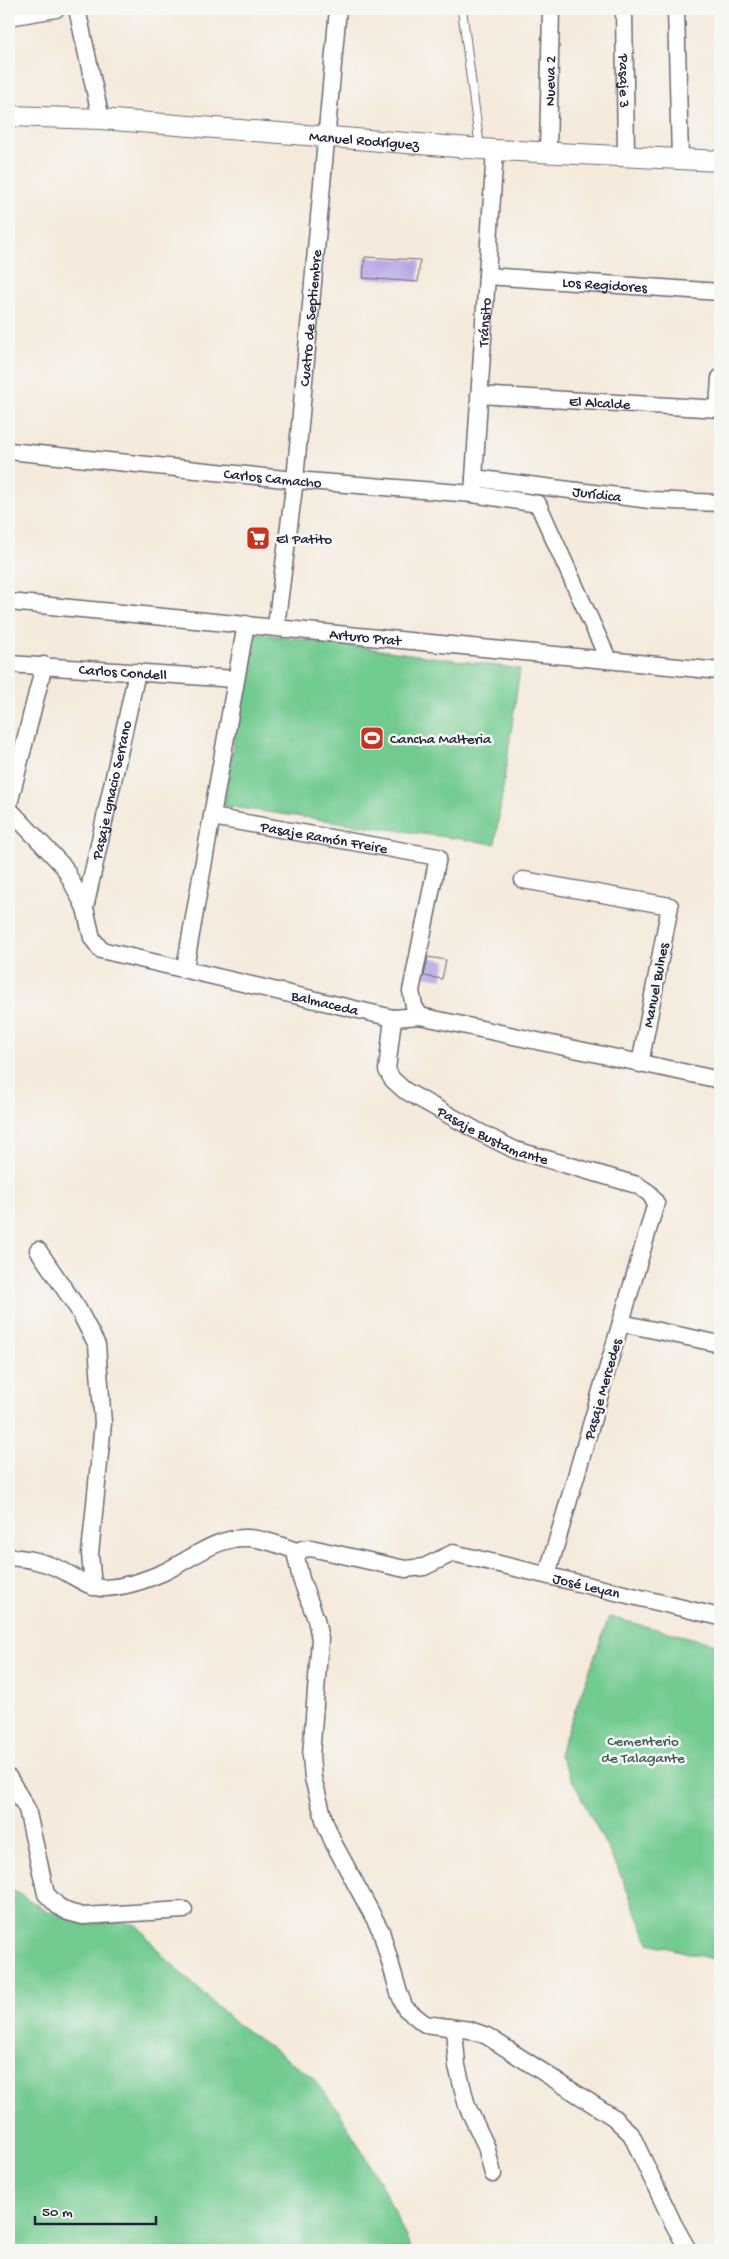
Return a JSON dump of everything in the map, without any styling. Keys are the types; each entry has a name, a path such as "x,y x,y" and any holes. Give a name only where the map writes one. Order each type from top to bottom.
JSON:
{"street":[{"path":"9,17 56,9"},
{"path":"77,9 102,119"},
{"name":"Cuatro de Septiembre","path":"276,626 294,480 338,9"},
{"name":"Nueva 2","path":"548,153 551,9"},
{"name":"Pasaje 3","path":"624,9 626,155"},
{"path":"676,9 680,158"},
{"name":"Manuel Rodríguez","path":"9,116 102,119 488,149 720,161"},
{"name":"Tránsito","path":"474,486 487,276 488,149"},
{"name":"Los Regidores","path":"487,276 720,292"},
{"path":"719,409 720,378"},
{"name":"El Alcalde","path":"479,394 719,409"},
{"name":"Carlos Camacho","path":"9,451 294,480 474,486 538,504 608,659"},
{"name":"Jurídica","path":"474,486 720,504"},
{"name":"Arturo Prat","path":"9,602 276,626 720,671"},
{"path":"185,968 246,624"},
{"name":"Carlos Condell","path":"9,664 235,679"},
{"path":"9,804 44,666"},
{"name":"Pasaje Ignacio Serrano","path":"85,908 138,672"},
{"name":"Balmaceda","path":"9,809 64,866 85,908 92,938 101,950 185,968 393,1018 420,1016 720,1080"},
{"name":"Pasaje Ramón Freire","path":"212,817 438,857 411,991 414,1006 420,1016"},
{"name":"Manuel Bulnes","path":"523,880 670,906 640,1064"},
{"name":"Pasaje Bustamante","path":"393,1018 387,1070 392,1079 404,1090 497,1142 529,1154 637,1185 649,1193 656,1203"},
{"name":"Pasaje Mercedes","path":"547,1575 656,1203"},
{"path":"38,1250 78,1309 97,1345 104,1423 90,1554 94,1587"},
{"path":"621,1323 720,1344"},
{"path":"9,1557 46,1563 94,1587 103,1588 147,1579 234,1538 248,1538 279,1544 299,1552 296,1562 316,1619 320,1639 311,1756 313,1778 325,1823 334,1844 382,1931 399,1993 406,2008 410,2014 424,2024 470,2030 487,2036 613,2118 631,2134 673,2223 688,2250"},
{"name":"José Leyan","path":"299,1552 302,1549 311,1548 405,1569 424,1567 453,1553 720,1618"},
{"path":"9,1778 27,1809 46,1894 58,1906 68,1912 83,1916 184,1910"},
{"path":"454,2029 457,2066 467,2106 486,2146 493,2174"}],"lane":[{"path":"462,9 488,149"}],"green space":[{"name":"Cancha Malteria","path":"249,632 520,669 495,844 224,806"},
{"name":"Cementerio de Talagante","path":"609,1617 720,1645 720,1961 649,1943 618,1869 559,1754"},
{"path":"9,1888 48,1911 87,1924 120,1922 137,1925 163,1956 233,2021 310,2075 339,2111 384,2190 412,2250 9,2250"}],"building":[{"path":"365,257 420,260 418,282 363,278"},
{"name":"El Patito","path":"251,530 266,531 266,546 250,545"},
{"path":"428,957 446,960 442,979 424,976"}],"place":[{"name":"El Patito","path":"258,538"},
{"name":"Cancha Malteria","path":"372,738"}]}
